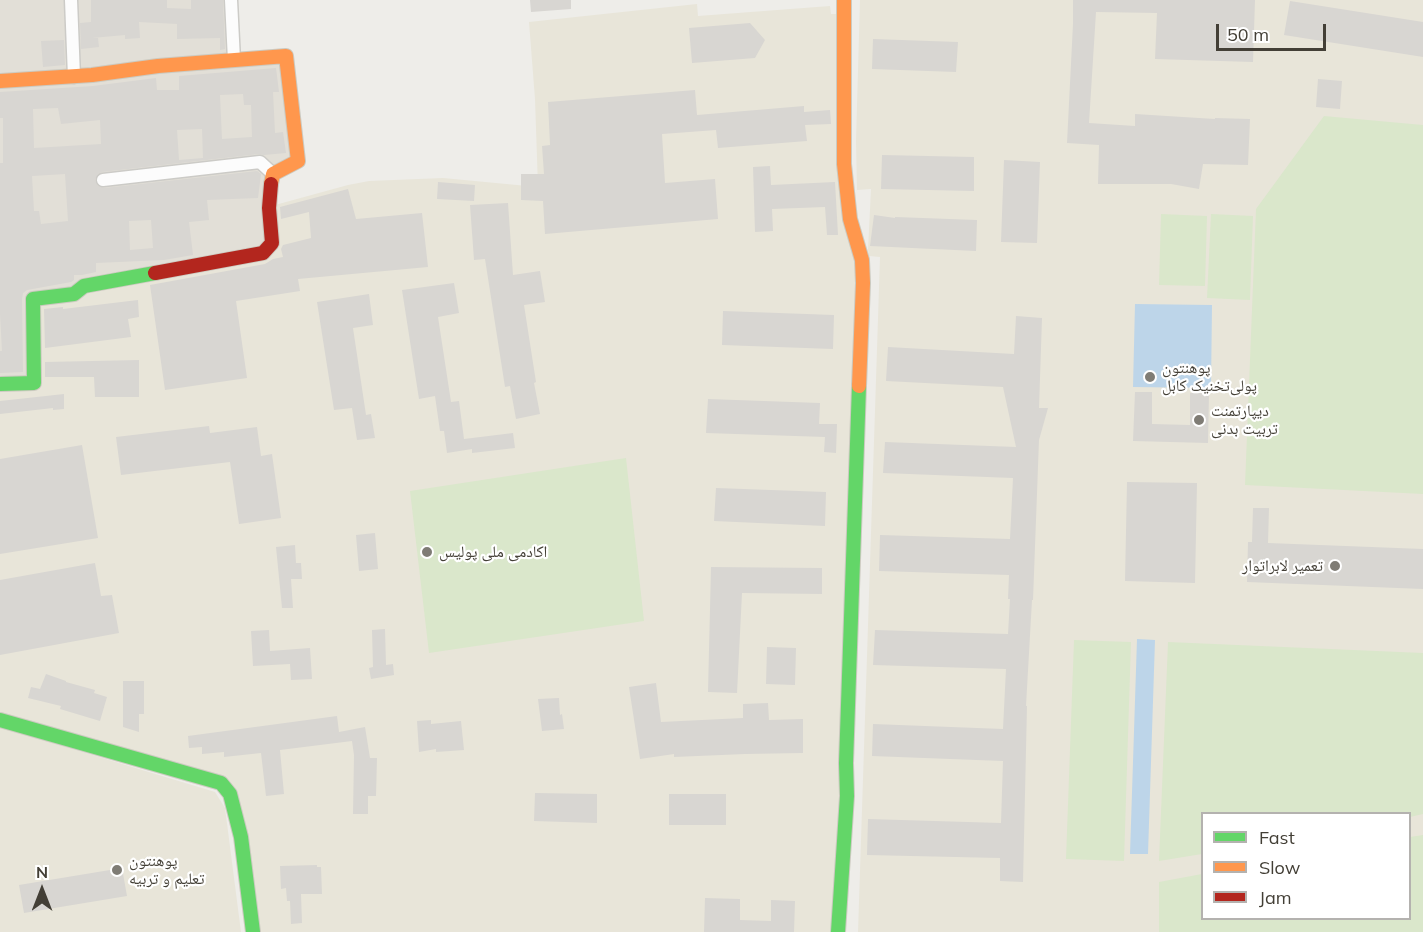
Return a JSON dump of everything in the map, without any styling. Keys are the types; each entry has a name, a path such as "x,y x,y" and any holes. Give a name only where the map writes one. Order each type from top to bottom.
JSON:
{"street":[{"path":"71,0 74,77"},
{"path":"231,0 234,60"},
{"path":"838,932 846,807 863,284 862,260 850,219 844,164 844,0"},
{"path":"0,81 74,77 158,66 286,56 298,161 273,174 268,208 272,243 263,253 84,286 74,294 33,299 34,383 0,384"},
{"path":"103,180 260,162 273,174"},
{"path":"0,720 221,783 230,794 241,837 254,932"}],"shaded area":[{"path":"0,0 231,0 234,60 286,56 298,161 273,174 272,243 34,383 0,384"},
{"name":"پوهنتون پولی‌تخنیک کابل","path":"860,0 1423,0 1423,932 858,932 880,257 869,256 868,250 871,189 857,190"},
{"name":"اکادمی ملی پولیس","path":"697,4 698,16 830,6 831,14 844,14 844,164 862,260 838,932 253,932 230,794 0,720 0,384 34,383 33,299 263,253 275,205 348,185 369,181 443,178 538,187 529,22"},
{"name":"پوهنتون تعلیم و تربیه","path":"0,727 215,792 225,808 241,932 0,932"}],"green space":[{"path":"1324,116 1423,125 1423,494 1245,485 1256,209"},
{"path":"1161,214 1207,216 1205,286 1159,285"},
{"path":"1211,214 1253,216 1250,300 1207,298"},
{"path":"626,458 644,621 429,653 410,491"},
{"path":"1074,640 1131,642 1124,861 1066,859"},
{"path":"1168,642 1423,653 1423,814 1411,817 1411,812 1201,812 1201,854 1159,861"},
{"path":"1423,835 1423,932 1159,932 1159,882 1201,874 1201,920 1411,920 1411,837"}],"water":[{"path":"1135,304 1212,305 1211,388 1133,387"},
{"path":"1137,639 1155,640 1148,854 1130,854"}],"building":[{"path":"91,0 167,0 167,8 191,9 191,0 223,0 225,49 220,50 220,38 177,39 177,24 139,22 140,38 125,39 125,35 92,38 98,38 99,47 81,49 80,23 91,22"},
{"path":"530,0 571,0 571,9 531,12"},
{"path":"1073,0 1255,0 1253,62 1155,59 1157,13 1096,12 1089,123 1135,126 1135,114 1250,119 1248,165 1203,164 1199,189 1171,184 1098,184 1099,145 1067,143"},
{"path":"1290,1 1423,22 1423,57 1284,35"},
{"path":"750,23 765,40 755,58 692,63 689,28"},
{"path":"873,39 958,42 956,72 872,69"},
{"path":"64,40 65,65 43,67 41,41"},
{"path":"276,68 279,92 273,92 275,133 283,132 286,153 259,154 98,174 95,180 97,185 104,188 257,171 261,174 258,198 207,200 209,220 189,222 193,255 164,260 96,263 96,272 74,275 74,280 71,282 27,290 23,293 23,372 0,373 0,351 2,351 0,163 3,163 3,118 0,118 0,92 93,86 156,78 157,90 179,90 179,76","holes":["243,94 244,105 251,105 252,137 222,139 220,95","58,108 61,124 100,120 101,144 34,148 33,109","202,129 203,158 179,160 177,130","65,174 68,221 41,224 39,211 34,211 32,176","151,220 153,248 130,250 129,221"]},
{"path":"1318,79 1342,81 1340,109 1316,107"},
{"path":"695,90 697,115 804,106 804,112 830,110 831,124 805,125 807,141 718,148 716,130 662,134 665,183 715,179 718,219 545,234 543,201 521,200 521,174 544,174 542,146 550,145 548,102"},
{"path":"882,155 974,157 974,191 881,189"},
{"path":"1004,160 1040,162 1037,243 1001,242"},
{"path":"770,166 771,185 835,182 838,235 827,235 825,207 772,209 773,231 755,232 753,167"},
{"path":"438,182 475,185 474,201 437,199"},
{"path":"348,189 356,219 422,213 428,267 298,279 300,291 236,301 247,378 165,390 150,285 265,264 283,257 281,249 283,245 311,238 309,212 281,219 280,207"},
{"path":"508,203 513,275 540,271 545,302 524,305 540,414 516,419 510,386 505,387 485,259 474,260 470,205"},
{"path":"874,215 895,218 977,220 976,251 870,246"},
{"path":"454,283 459,313 438,317 451,402 459,401 464,439 513,433 515,448 472,453 472,449 447,453 444,431 440,431 435,396 419,399 402,290"},
{"path":"369,294 373,325 353,328 366,415 371,414 375,438 357,440 352,408 334,410 317,302"},
{"path":"138,300 139,317 128,319 131,337 45,348 44,309 63,307 63,309"},
{"path":"723,311 834,315 833,349 722,345"},
{"path":"1016,316 1042,318 1039,408 1048,408 1039,440 1033,600 1026,706 1023,882 1000,881 1000,858 867,855 868,819 1001,823 1003,761 872,756 873,724 1003,729 1006,669 873,665 875,630 1008,634 1009,575 879,571 880,535 1010,539 1013,478 883,473 885,442 1016,447 1003,387 886,381 888,347 1014,354"},
{"path":"139,360 139,397 95,397 94,377 45,377 45,362"},
{"name":"دیپارتمنت تربیت بدنی","path":"1135,392 1152,392 1152,424 1190,425 1190,393 1209,393 1208,443 1133,441"},
{"path":"64,394 64,409 53,410 53,408 0,414 0,401"},
{"path":"708,399 820,403 819,424 837,424 836,453 824,452 825,437 706,433"},
{"path":"209,426 210,433 257,427 261,456 272,454 281,518 239,524 230,462 121,475 116,437"},
{"path":"82,445 98,538 0,554 0,459"},
{"path":"1127,482 1197,483 1195,583 1125,581"},
{"path":"716,488 826,492 825,526 714,521"},
{"name":"تعمیر لابراتوار","path":"1253,508 1269,508 1268,543 1423,549 1423,589 1247,582 1248,542 1252,542"},
{"path":"375,533 378,569 359,571 356,535"},
{"path":"295,545 296,563 301,563 302,579 291,579 293,608 282,608 276,547"},
{"path":"95,563 101,596 112,595 119,633 0,655 0,580"},
{"path":"711,567 822,568 822,594 742,593 737,693 708,692"},
{"path":"385,629 386,665 393,664 394,675 371,679 369,668 373,667 372,630"},
{"path":"269,630 270,651 310,648 312,679 291,680 290,664 253,666 251,631"},
{"path":"767,647 796,648 795,685 766,684"},
{"path":"46,674 95,690 94,693 107,697 100,721 60,709 61,706 28,698 31,687 40,689"},
{"path":"123,681 144,681 144,714 139,714 139,732 123,727"},
{"path":"656,683 661,722 743,718 743,704 768,703 769,720 803,719 803,753 674,757 674,754 640,759 629,687"},
{"path":"559,698 564,729 542,731 538,699"},
{"path":"337,716 339,732 365,727 370,758 377,758 376,796 368,796 368,814 353,814 354,755 352,741 280,750 284,794 266,796 261,753 224,757 224,752 202,754 202,747 189,748 188,736"},
{"path":"431,720 431,724 461,721 464,750 436,752 436,749 419,752 417,721"},
{"path":"535,793 597,794 597,823 534,821"},
{"path":"669,794 726,794 726,825 669,825"},
{"path":"317,865 321,867 322,894 301,894 302,923 291,924 290,901 287,901 286,888 281,889 280,866"},
{"path":"122,868 127,896 24,913 19,885"},
{"path":"705,898 740,899 740,920 771,921 771,900 795,901 794,932 704,932"}],"traffic: fast":[{"path":"0,384 34,383 33,299 74,294 84,286 155,273"},
{"path":"838,932 847,796 846,763 859,386"},
{"path":"0,720 221,783 230,794 241,837 253,932"}],"traffic: slow":[{"path":"844,0 844,164 850,219 862,260 863,283 859,386"},
{"path":"0,81 92,75 158,66 286,56 298,161 273,174 271,184"}],"traffic: jam":[{"path":"155,273 263,253 272,243 269,208 271,184"}],"place":[{"name":"پوهنتون پولی‌تخنیک کابل","path":"1150,377"},
{"name":"دیپارتمنت تربیت بدنی","path":"1199,420"},
{"name":"اکادمی ملی پولیس","path":"427,552"},
{"name":"تعمیر لابراتوار","path":"1335,566"},
{"name":"پوهنتون تعلیم و تربیه","path":"117,870"}]}
